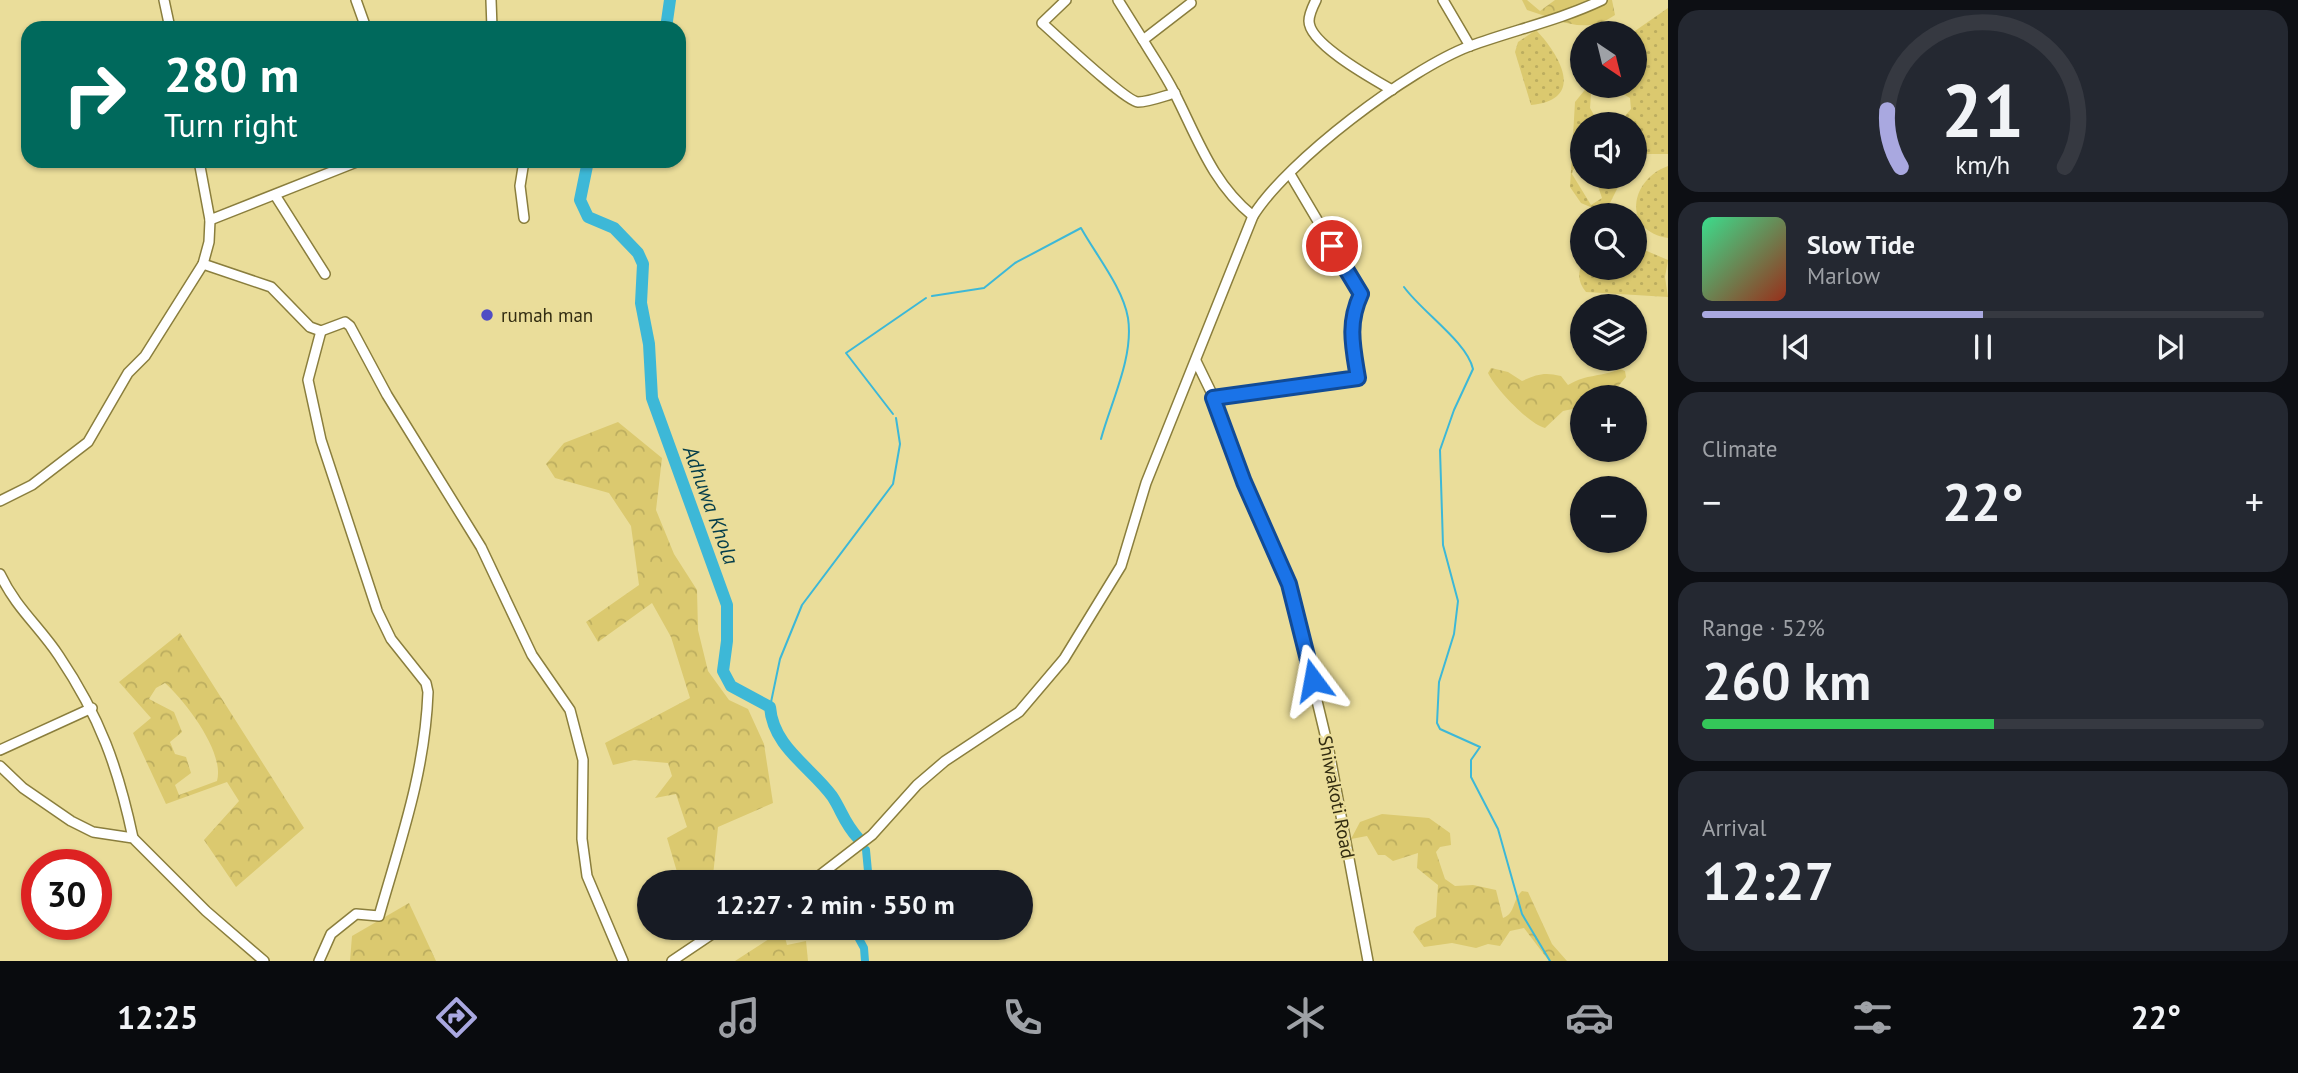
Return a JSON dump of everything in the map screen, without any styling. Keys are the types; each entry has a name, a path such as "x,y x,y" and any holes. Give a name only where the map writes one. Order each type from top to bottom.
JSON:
{"street":[{"path":"164,0 168,21"},
{"path":"356,0 364,21"},
{"path":"491,0 492,21"},
{"path":"1066,0 1042,23 1119,91 1139,102 1175,93"},
{"path":"1118,0 1175,93 1211,170 1227,193 1253,216"},
{"path":"1316,0 1309,20 1314,33 1350,65 1392,90"},
{"path":"1443,0 1470,46"},
{"path":"827,870 872,835 917,785 945,761 1020,712 1064,659 1121,566 1146,483 1253,216 1269,193 1332,135 1419,71 1470,46 1602,0"},
{"path":"1143,40 1191,4"},
{"path":"0,501 32,485 88,442 128,373 145,356 203,264 209,242 209,220 200,168"},
{"path":"209,220 342,168"},
{"path":"523,168 520,186 524,218"},
{"path":"1213,398 1358,378 1350,333 1352,313 1361,294 1290,174"},
{"path":"275,195 325,274"},
{"path":"203,264 271,287 310,327 321,331 345,322 350,326 387,395 481,547 532,655 570,710 583,760 582,839 587,876 623,961"},
{"path":"318,961 331,934 356,914 379,916 400,839 415,799 422,765 428,692 426,683 391,639 377,610 321,440 308,380 321,331"},
{"name":"Shiwakoti Road","path":"1196,361 1213,398 1244,482 1289,584 1329,751 1368,961"},
{"path":"0,574 12,599 57,652 92,708 105,737 133,838 206,911 264,961"},
{"path":"0,750 92,708"},
{"path":"0,766 23,788 71,821 93,832 133,838"},
{"path":"672,961 703,940"}],"green space":[{"path":"1522,0 1527,0 1540,11 1555,0 1612,0 1615,15 1604,21 1570,21 1570,24 1527,10"},
{"path":"1668,8 1668,154 1647,154 1647,112 1628,112 1631,109 1630,98 1647,98 1647,23"},
{"path":"1536,30 1559,63 1563,85 1559,95 1531,105 1515,52 1518,42"},
{"path":"1578,98 1591,98 1592,112 1574,112"},
{"path":"1668,166 1668,238 1647,229 1647,203 1636,203 1641,189 1647,189 1647,180"},
{"path":"1571,189 1581,189 1590,203 1581,203"},
{"path":"1599,189 1617,189 1610,203 1594,203 1602,198"},
{"path":"1647,251 1668,260 1665,277 1668,297 1586,292 1580,280 1647,280"},
{"path":"1491,368 1508,372 1522,381 1541,374 1550,374 1561,376 1568,385 1614,371 1625,371 1626,377 1619,385 1570,385 1570,410 1563,411 1545,428 1522,413 1488,373"},
{"path":"618,422 662,458 656,510 674,554 697,590 698,630 708,671 729,700 748,709 764,744 773,803 718,827 714,870 676,870 667,838 687,827 676,794 655,798 672,776 668,763 634,760 613,765 605,743 690,698 671,637 652,603 598,642 586,622 639,585 631,526 609,493 555,478 546,464 564,443"},
{"path":"180,633 304,828 236,887 204,840 239,801 227,782 166,804 133,733 151,718 119,682","holes":["165,683 202,728 218,769 217,781 179,795 175,785 191,773 186,757 175,754 170,742 182,732 174,712 149,699 156,688"]},
{"path":"1382,814 1429,818 1450,833 1451,845 1440,847 1436,852 1445,879 1455,886 1473,885 1496,890 1503,918 1510,913 1522,891 1528,892 1552,944 1567,961 1549,961 1524,928 1510,931 1500,946 1488,944 1476,948 1452,943 1424,947 1413,932 1416,927 1436,917 1438,885 1417,868 1418,853 1393,861 1385,855 1378,855 1367,836 1351,839 1360,822"},
{"path":"409,903 436,961 350,961 352,936"},
{"path":"768,940 786,940 787,945 806,941 808,961 735,961"}],"waterway":[{"name":"Adhuwa Khola","path":"667,21 670,0"},
{"name":"Adhuwa Khola","path":"587,168 580,200 588,217 614,228 638,253 643,264 641,303 649,344 652,398 727,605 727,641 723,671 731,686 770,707 778,734 785,745 832,796 858,838"},
{"path":"932,296 984,288 1015,263 1081,228 1115,283 1128,318 1125,364 1101,439"},
{"path":"1404,287 1462,348 1473,369 1454,410 1440,450 1443,545 1458,601 1454,634 1439,682 1437,723 1440,729 1480,747 1471,760 1471,777 1498,829 1522,914 1550,961"},
{"path":"893,414 846,353 926,298"},
{"path":"770,707 780,659 802,605 893,484 900,444 896,418"},
{"path":"866,850 868,870"},
{"path":"860,940 864,948 865,961"}],"place":[{"name":"rumah man","path":"487,315"}],"route":[{"path":"1313,680 1289,584 1244,482 1213,398 1358,378 1350,333 1352,313 1361,294 1332,246"}]}
